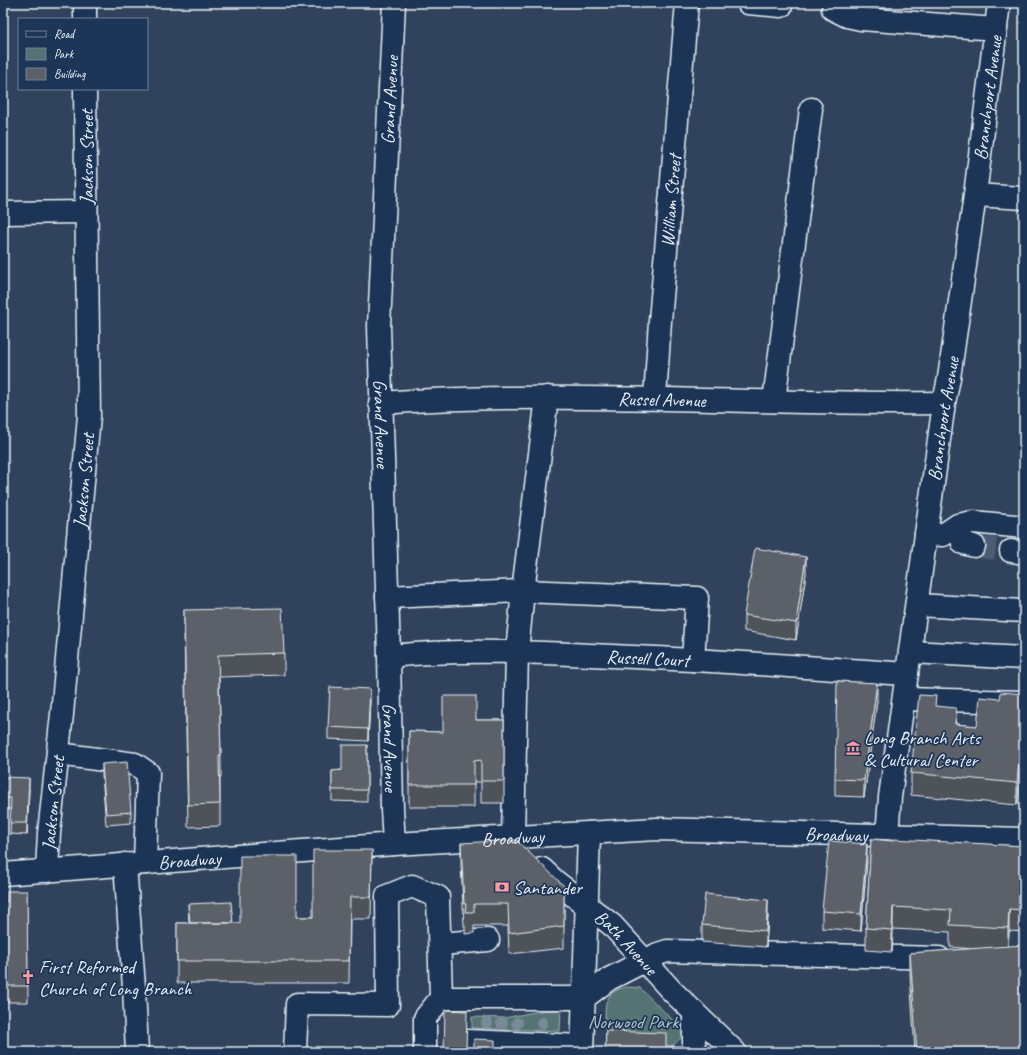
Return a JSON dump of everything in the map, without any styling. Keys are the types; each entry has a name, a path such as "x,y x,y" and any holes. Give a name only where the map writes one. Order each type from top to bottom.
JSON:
{"street":[{"path":"84,3 85,18"},
{"name":"Grand Avenue","path":"394,3 379,326 380,403 394,844"},
{"name":"William Street","path":"655,398 660,321 687,3"},
{"path":"748,3 780,6"},
{"name":"Branchport Avenue","path":"887,835 890,797 944,403 949,378 975,195 1000,3"},
{"path":"833,9 847,16 861,19 996,29"},
{"name":"Jackson Street","path":"47,870 89,416 85,90"},
{"path":"774,401 811,109"},
{"path":"975,195 1024,198"},
{"path":"3,213 86,212"},
{"path":"513,837 517,652 547,397"},
{"name":"Russel Avenue","path":"380,403 422,400 547,397 944,403"},
{"path":"926,534 943,535 958,525 973,522 1024,526"},
{"path":"958,525 963,543 974,546"},
{"path":"387,597 523,591 696,598 693,660"},
{"path":"917,605 1024,611"},
{"name":"Russell Court","path":"388,656 417,653 517,652 693,660 907,674"},
{"path":"911,652 1024,658"},
{"path":"904,699 1024,702"},
{"path":"58,754 135,764 148,773 135,864 134,987 137,1052"},
{"name":"Broadway","path":"3,874 394,844 657,829 1024,839"},
{"path":"467,1042 501,1035 523,1044 582,1049 588,833"},
{"name":"Bath Avenue","path":"513,837 556,882 612,926 671,990 735,1052"},
{"path":"295,1052 296,1004 388,1005 387,896 412,886 438,897 441,998 425,1018 433,1043"},
{"path":"440,944 488,940"},
{"path":"441,998 584,998 609,979 658,954 667,951 961,959"},
{"path":"694,1012 694,1052"},
{"path":"467,1042 490,1052"},
{"path":"501,1052 523,1044"}],"green space":[{"name":"Norwood Park","path":"628,987 640,988 686,1033 668,1050 606,1048 605,1007 607,999 614,992"},
{"path":"561,1010 560,1031 472,1028 472,1017 504,1018 540,1011"}],"building":[{"path":"755,548 806,557 796,623 744,615"},
{"path":"282,608 284,653 218,655 221,755 219,755 220,804 188,805 184,610"},
{"name":"Long Branch Arts & Cultural Center","path":"837,681 877,683 864,780 835,779"},
{"path":"330,687 370,689 368,729 328,727"},
{"path":"1001,692 1024,694 1024,713 1017,783 911,773 919,695 936,696 935,706 956,708 955,724 977,726 980,697 1000,699"},
{"path":"443,696 476,696 476,720 504,720 504,781 481,781 481,760 474,761 474,785 409,785 409,731 443,732"},
{"path":"342,745 367,745 367,790 332,790 332,771 342,770"},
{"path":"127,762 131,812 106,814 102,764"},
{"path":"3,777 29,778 27,823 10,823 11,798 3,798"},
{"path":"871,839 1024,846 1024,910 1009,909 1008,928 950,925 951,910 893,907 892,930 866,928"},
{"name":"Santander","path":"516,840 564,886 564,926 509,933 508,904 474,904 474,912 465,912 466,904 464,904 461,843"},
{"path":"829,841 867,844 861,914 822,911"},
{"path":"313,850 372,850 371,897 350,897 349,961 177,961 177,923 240,923 240,856 297,856 297,917 313,917"},
{"path":"7,891 27,891 28,986 3,986 3,902 7,901"},
{"path":"705,894 768,900 766,931 702,925"},
{"path":"231,902 233,923 190,923 188,904"},
{"path":"1024,945 1024,1052 917,1052 910,953"},
{"path":"445,1010 467,1011 466,1052 444,1052"},
{"path":"606,1031 666,1033 666,1046 683,1046 682,1052 605,1052"},
{"path":"474,1039 495,1040 495,1052 474,1052"}],"tunnel":[{"path":"974,546 1011,551"}],"place":[{"name":"Long Branch Arts & Cultural Center","path":"853,748"},
{"name":"Santander","path":"502,887"},
{"name":"First Reformed Church of Long Branch","path":"28,977"}]}
